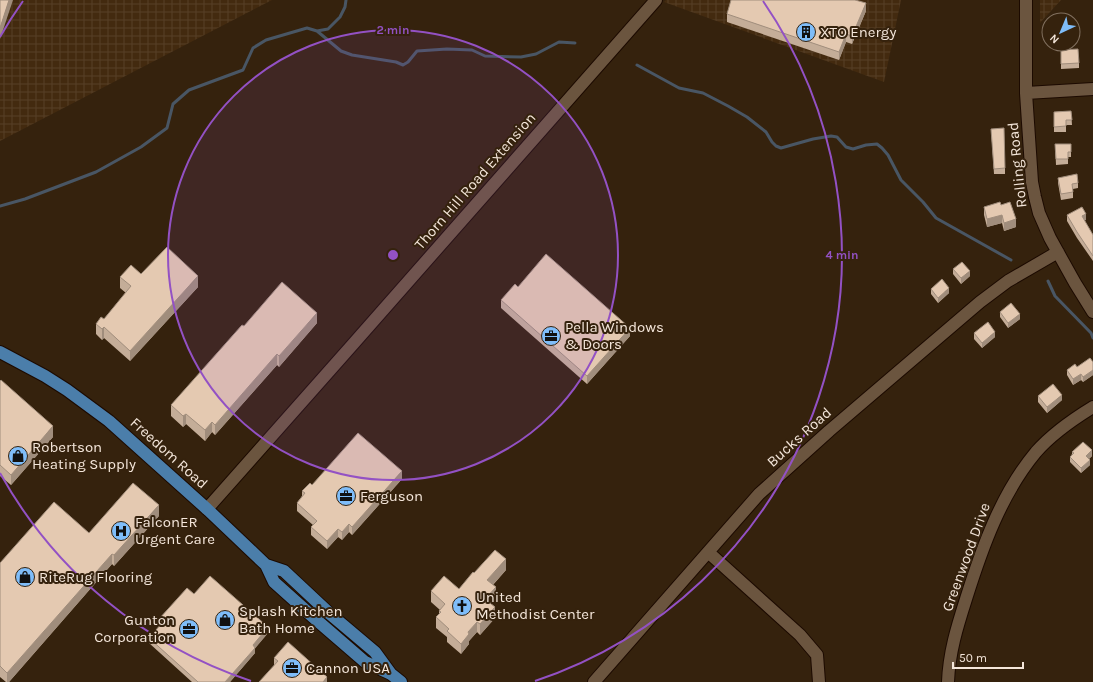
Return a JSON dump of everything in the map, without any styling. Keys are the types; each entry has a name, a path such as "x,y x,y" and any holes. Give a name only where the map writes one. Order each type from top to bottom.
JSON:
{"main road":[{"name":"Freedom Road","path":"0,352 45,376 100,413 207,509 266,565 274,582 365,662 391,674 401,682"}],"street":[{"name":"Thorn Hill Road Extension","path":"207,509 656,0"},
{"name":"Rolling Road","path":"1026,0 1026,93 1032,182 1035,197 1044,225 1075,283 1093,312"},
{"path":"1026,93 1093,89"},
{"name":"Bucks Road","path":"594,682 758,494 980,302 1008,281 1058,252"},
{"name":"Greenwood Drive","path":"948,682 951,650 976,568 992,527 1007,496 1037,451 1068,424 1093,407"},
{"path":"708,552 800,635 817,655 818,682"}],"shaded area":[{"path":"0,0 272,0 0,141"},
{"path":"666,0 901,0 884,82 664,2"},
{"path":"1040,0 1061,0 1050,12 1041,12 1040,23"}],"building":[{"path":"0,0 9,0 0,28"},
{"name":"XTO Energy","path":"731,0 855,0 866,3 852,36 846,34 839,52 727,14"},
{"path":"1061,52 1078,52 1079,63 1061,64"},
{"path":"1071,111 1072,120 1066,120 1066,126 1054,127 1054,112"},
{"path":"1004,128 1005,168 994,169 991,129"},
{"path":"1055,144 1071,144 1071,152 1068,152 1068,159 1056,159"},
{"path":"1077,174 1078,183 1072,184 1073,192 1061,194 1058,178"},
{"path":"1000,202 1001,205 1010,202 1016,219 1004,223 1002,215 987,219 984,207"},
{"path":"1082,207 1086,214 1082,216 1093,235 1093,256 1067,215"},
{"path":"167,247 198,276 130,351 104,327 102,329 96,324 101,317 104,319 131,286 120,277 131,265 141,274"},
{"path":"546,254 630,328 587,376 501,300 515,284 518,287"},
{"path":"962,262 970,271 961,278 953,269"},
{"path":"942,279 949,288 938,298 931,289"},
{"path":"282,282 317,313 279,356 277,354 215,425 212,422 205,430 186,414 183,416 171,405 242,325 244,326"},
{"path":"1011,303 1020,314 1008,323 1000,312"},
{"path":"988,322 995,332 982,343 974,333"},
{"path":"1090,358 1093,362 1093,370 1083,377 1081,374 1073,379 1067,370 1075,364 1077,367"},
{"name":"Robertson Heating Supply","path":"1,380 53,426 11,475 0,465"},
{"path":"1053,384 1062,395 1047,407 1038,396"},
{"name":"Ferguson","path":"358,433 402,471 352,527 349,524 342,532 338,529 327,541 311,527 317,521 297,503 305,493 302,491 310,483 312,485"},
{"path":"1083,442 1092,450 1086,456 1090,460 1081,468 1070,457 1074,453 1072,452"},
{"path":"133,483 159,505 114,555 112,554 7,673 0,666 0,563 54,502 89,533"},
{"name":"United Methodist Center","path":"495,550 506,559 487,580 496,587 485,599 495,607 480,624 477,622 468,632 469,634 461,644 447,631 449,629 436,617 441,612 439,611 445,604 431,591 444,576 459,589 473,572 474,573"},
{"path":"210,576 268,627 253,645 255,648 225,682 198,682 149,638 163,622 159,619 187,588 194,594"},
{"name":"Cannon USA","path":"288,642 327,677 323,682 259,682 278,661 274,658"}],"waterway":[{"path":"0,206 25,199 96,172 141,147 167,128 173,104 189,90 243,70 253,48 266,40 307,28 317,31 328,29 340,17 345,7 346,0"},
{"path":"317,31 341,51 352,55 396,62 403,65 408,62 417,51 447,49 472,50 485,56 521,57 536,54 559,42 575,43"},
{"path":"637,65 679,88 703,93 728,106 747,117 766,132 772,142 781,148 813,139 831,136 837,137 846,147 853,149 866,145 877,144 888,155 901,180 923,202 936,218 1011,260"},
{"path":"1048,281 1055,296 1091,333 1093,338"}],"place":[{"name":"XTO Energy","path":"806,32"},
{"name":"Pella Windows & Doors","path":"551,336"},
{"name":"Robertson Heating Supply","path":"18,456"},
{"name":"Ferguson","path":"346,496"},
{"name":"FalconER Urgent Care","path":"121,531"},
{"name":"RiteRug Flooring","path":"25,577"},
{"name":"United Methodist Center","path":"462,606"},
{"name":"Splash Kitchen Bath Home","path":"225,620"},
{"name":"Gunton Corporation","path":"189,629"},
{"name":"Cannon USA","path":"292,668"}]}
